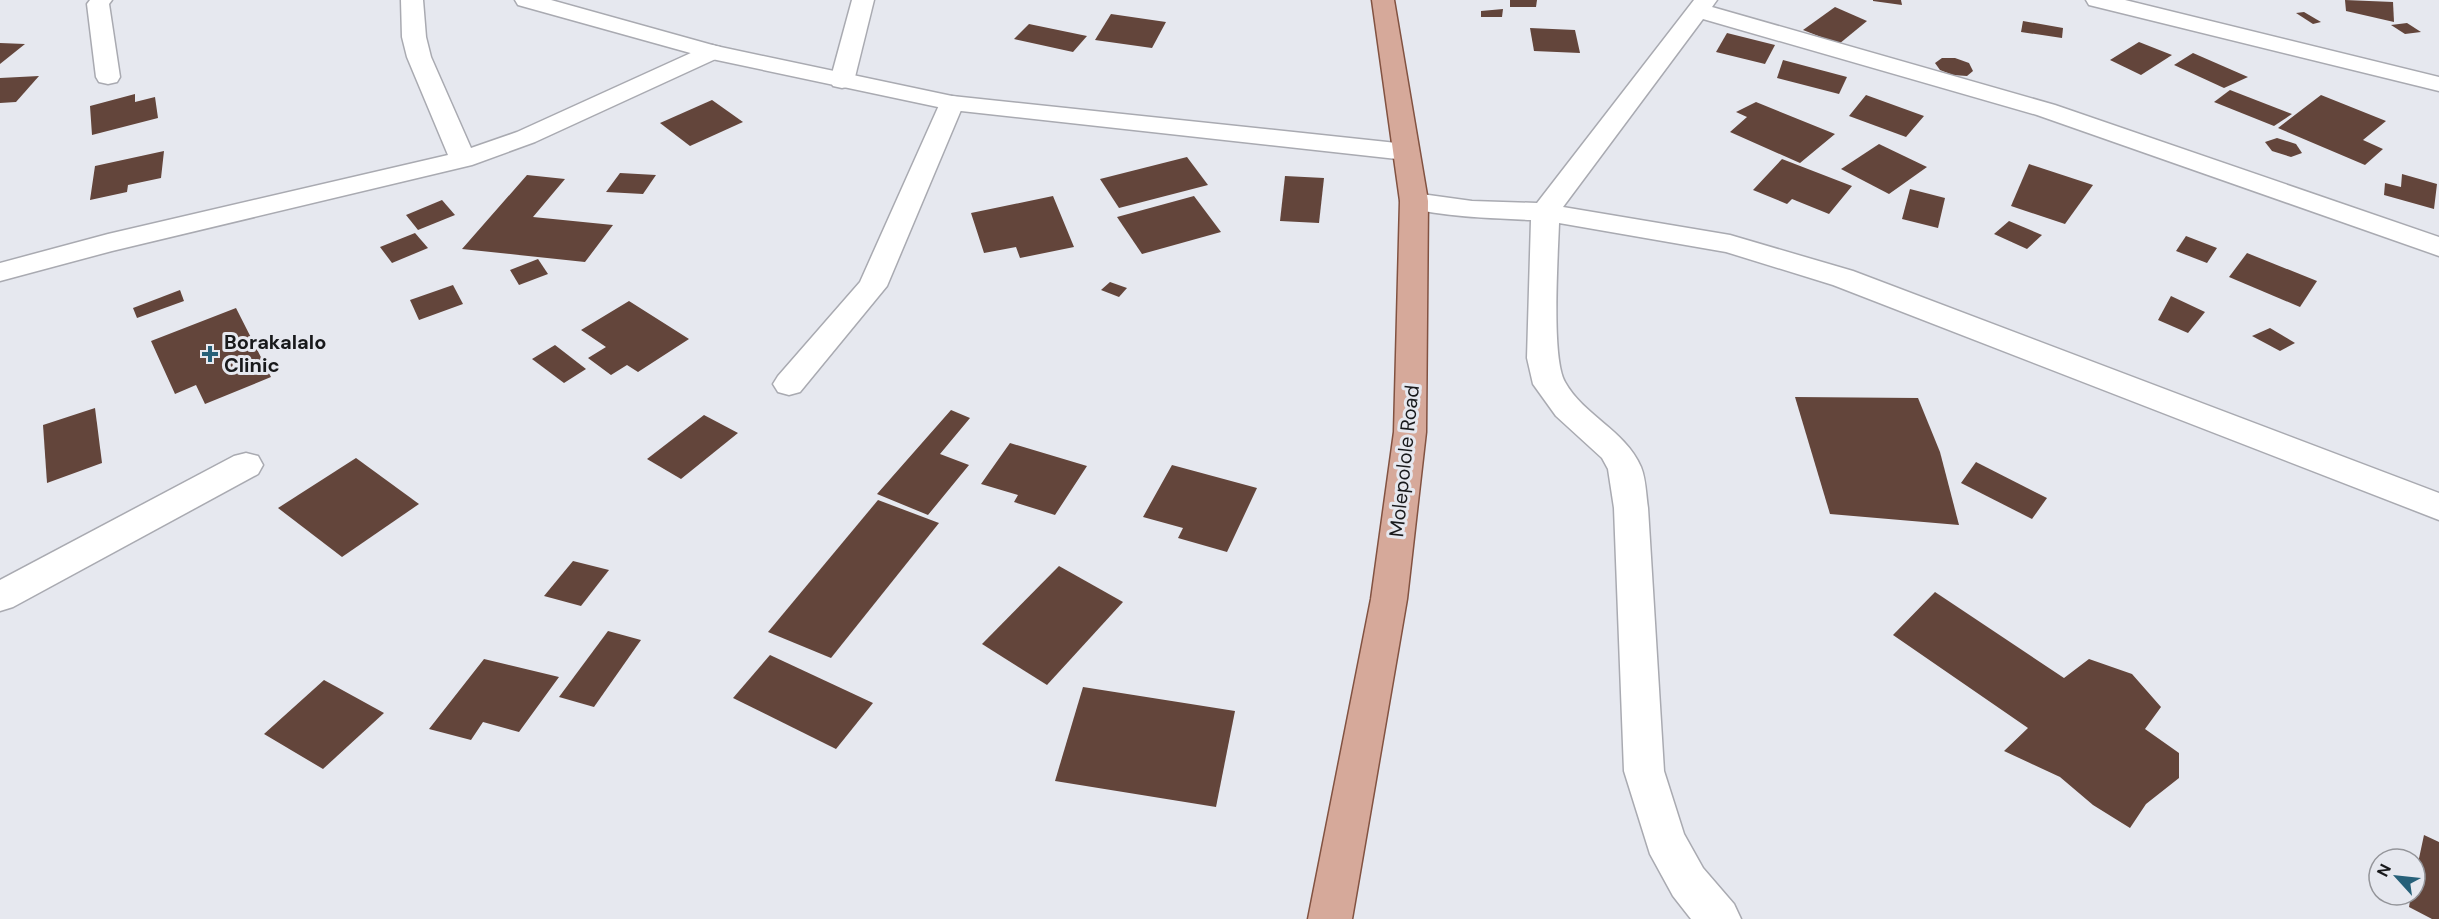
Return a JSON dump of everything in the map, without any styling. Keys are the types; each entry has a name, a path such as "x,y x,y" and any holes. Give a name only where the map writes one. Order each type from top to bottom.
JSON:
{"main road":[{"name":"Molepolole Road","path":"1330,919 1389,599 1410,432 1414,201 1383,0"}],"street":[{"path":"101,0 98,4 108,77"},
{"path":"412,0 414,37 418,57 463,159"},
{"path":"526,0 712,52 952,103 1406,152"},
{"path":"842,81 863,0"},
{"path":"2097,0 2439,84"},
{"path":"1719,919 1688,882 1665,840 1644,771 1630,508 1625,469 1614,450 1567,408 1549,384 1542,358 1545,212 1703,5 2046,110 2439,247"},
{"path":"0,273 108,243 463,159 526,137 712,52"},
{"path":"789,384 873,286 952,103"},
{"path":"1414,201 1472,209 1545,212 1730,244 1821,270 2439,507"},
{"path":"0,597 246,465"}],"building":[{"path":"1510,0 1537,0 1536,7 1510,7"},
{"path":"1901,0 1902,5 1873,1"},
{"path":"2345,0 2393,2 2394,22 2346,11"},
{"path":"1835,7 1867,21 1839,44 1803,30"},
{"path":"1503,9 1502,17 1481,17 1481,11"},
{"path":"2304,12 2321,22 2313,24 2296,13"},
{"path":"1111,14 1166,22 1152,48 1095,40"},
{"path":"2023,21 2063,28 2062,38 2021,32"},
{"path":"2407,23 2421,32 2405,34 2391,25"},
{"path":"1029,24 1087,36 1073,52 1014,39"},
{"path":"1530,28 1575,30 1580,53 1534,51"},
{"path":"1727,33 1775,45 1765,64 1716,52"},
{"path":"2139,42 2172,55 2141,75 2110,60"},
{"path":"0,43 25,44 0,64"},
{"path":"2193,53 2248,77 2224,88 2174,65"},
{"path":"1942,58 1955,58 1969,63 1973,71 1967,76 1953,75 1940,70 1935,63"},
{"path":"1783,60 1847,77 1839,94 1777,78"},
{"path":"39,76 16,102 0,103 0,78"},
{"path":"2230,90 2292,114 2274,126 2214,102"},
{"path":"135,94 135,102 155,97 158,118 92,135 90,106"},
{"path":"1866,95 1924,116 1906,137 1849,116"},
{"path":"2321,95 2386,121 2363,140 2383,149 2365,165 2278,128"},
{"path":"712,100 743,122 690,146 660,123"},
{"path":"1756,102 1835,134 1800,163 1730,132 1747,117 1736,112"},
{"path":"2277,138 2296,144 2302,153 2291,157 2272,151 2265,142"},
{"path":"1879,144 1927,167 1889,194 1841,169"},
{"path":"164,151 161,178 128,185 127,192 90,200 95,166"},
{"path":"1187,157 1208,185 1119,208 1100,179"},
{"path":"1782,159 1852,186 1829,214 1792,199 1787,204 1753,190"},
{"path":"2029,164 2093,185 2065,224 2011,206"},
{"path":"620,173 656,175 643,194 606,192"},
{"path":"2402,174 2437,184 2434,209 2384,195 2385,183 2401,187"},
{"path":"527,175 565,179 533,217 613,225 585,262 462,249"},
{"path":"1285,176 1324,178 1319,223 1280,221"},
{"path":"1910,189 1945,198 1938,228 1902,219"},
{"path":"1053,196 1074,247 1020,258 1016,247 984,253 971,213"},
{"path":"1194,196 1221,232 1142,254 1117,217"},
{"path":"442,200 455,215 418,230 406,215"},
{"path":"2009,221 2042,235 2027,249 1994,234"},
{"path":"415,233 428,248 392,263 380,247"},
{"path":"2186,236 2217,248 2207,263 2176,251"},
{"path":"2247,253 2317,281 2300,307 2229,277"},
{"path":"538,259 548,274 519,285 510,270"},
{"path":"1110,282 1127,288 1119,297 1101,290"},
{"path":"453,285 463,304 419,320 410,300"},
{"path":"180,290 184,301 137,318 133,308"},
{"path":"2171,296 2205,312 2188,333 2158,320"},
{"path":"629,301 689,339 638,372 627,365 611,375 588,358 606,347 581,330"},
{"path":"236,308 271,377 205,404 196,385 175,394 151,341"},
{"path":"2270,328 2295,343 2280,351 2252,336"},
{"path":"555,345 586,369 564,383 532,359"},
{"path":"1795,397 1918,398 1940,452 1959,525 1830,514"},
{"path":"95,408 102,463 47,483 43,425"},
{"path":"951,410 970,418 940,454 969,465 928,515 877,494"},
{"path":"704,415 738,433 681,479 647,459"},
{"path":"1010,443 1087,466 1055,515 1014,502 1018,495 981,484"},
{"path":"356,458 419,504 342,557 278,508"},
{"path":"1976,462 2047,498 2032,519 1961,483"},
{"path":"1172,465 1257,488 1227,552 1178,538 1183,528 1143,517"},
{"path":"878,500 939,523 831,658 768,632"},
{"path":"573,561 609,570 581,606 544,596"},
{"path":"1059,566 1123,602 1047,685 982,644"},
{"path":"1935,592 2064,678 2089,659 2132,674 2161,707 2145,729 2179,753 2179,778 2146,804 2130,828 2093,805 2060,777 2004,751 2028,728 1893,635"},
{"path":"608,631 641,640 594,707 559,697"},
{"path":"770,655 873,703 836,749 733,698"},
{"path":"484,659 559,677 519,732 483,722 471,740 429,729"},
{"path":"324,680 384,713 323,769 264,734"},
{"path":"1083,687 1235,711 1216,807 1055,781"},
{"path":"2424,835 2439,842 2439,919 2432,919 2409,907 2427,907 2427,847 2421,847"}],"place":[{"name":"Borakalalo Clinic","path":"210,354"}]}
